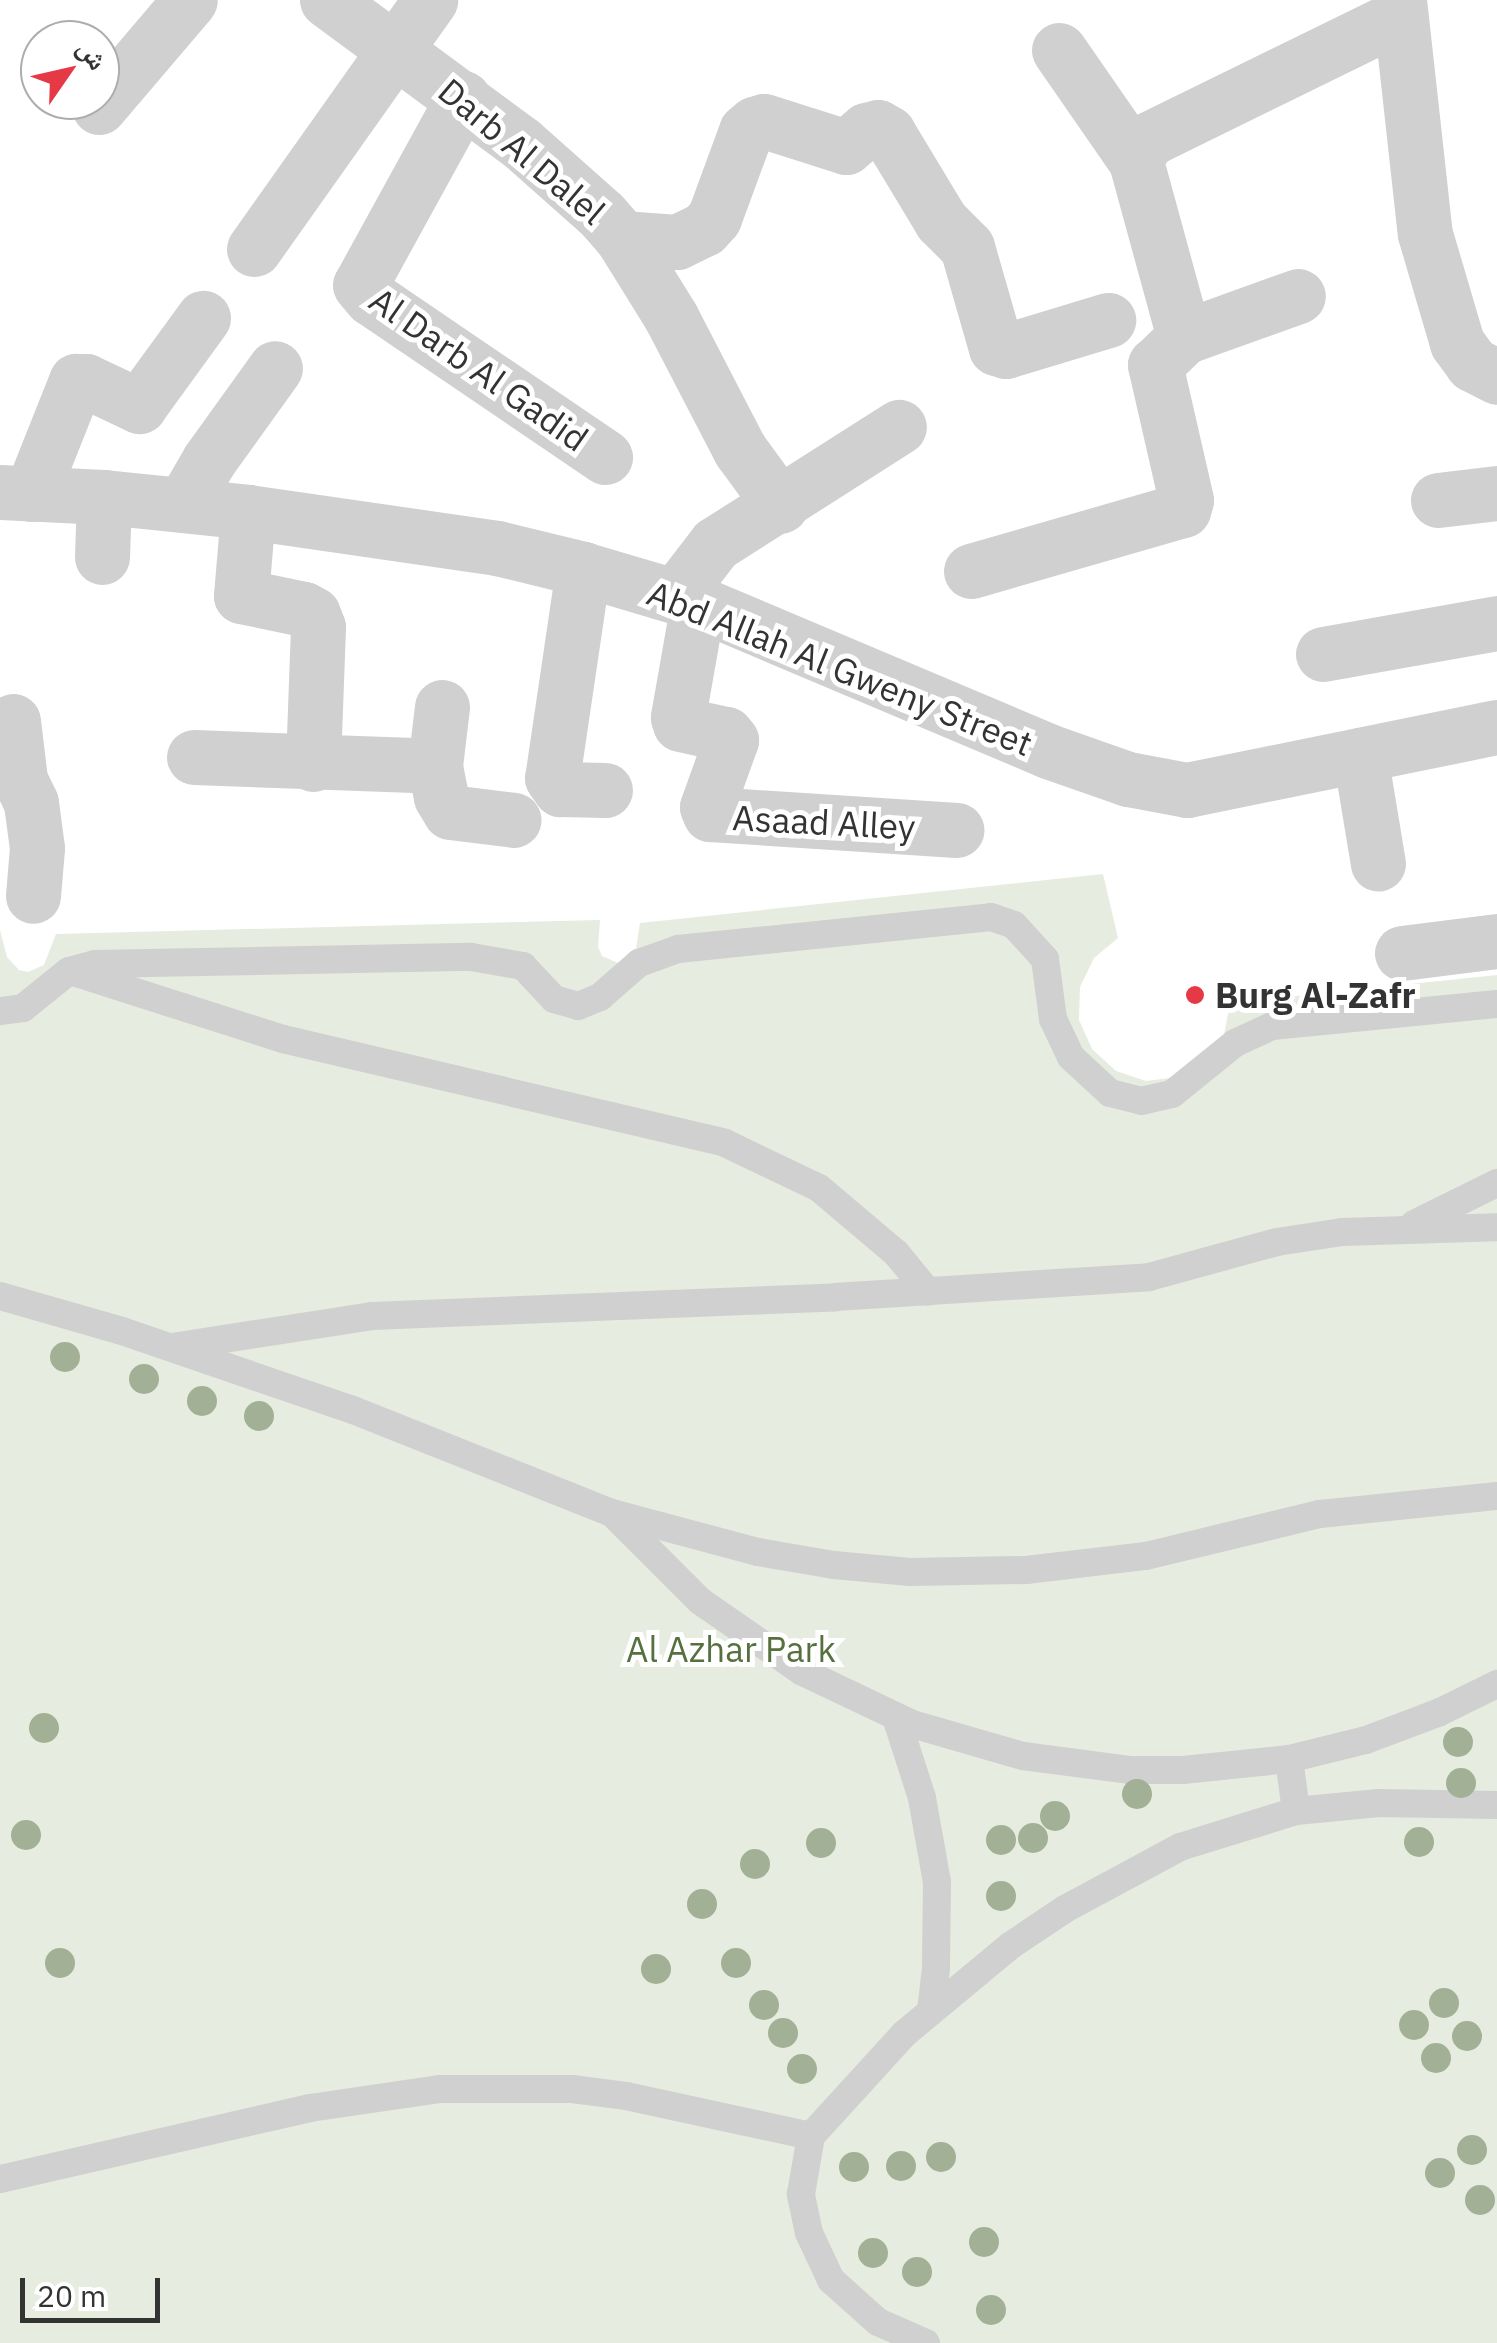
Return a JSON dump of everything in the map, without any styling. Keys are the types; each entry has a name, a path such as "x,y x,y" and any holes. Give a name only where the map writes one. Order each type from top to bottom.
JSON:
{"street":[{"path":"120,82 190,0"},
{"name":"Darb Al Dalel","path":"327,0 521,142 622,238 677,242 704,229 714,218 746,131 764,121 846,148 866,130 878,127 962,212 967,247 1000,352 1108,320"},
{"path":"254,250 430,0"},
{"path":"1136,161 1151,138 1400,8 1425,234 1457,343 1472,364 1497,377"},
{"path":"1059,50 1136,161 1184,337"},
{"name":"Al Darb Al Gadid","path":"463,98 360,286 371,298 605,456"},
{"path":"622,238 671,317 740,450 781,506"},
{"path":"971,571 1183,510 1186,500 1155,365 1184,337 1298,296"},
{"path":"15,493 76,381 86,381 139,406 203,318"},
{"path":"183,505 208,460 276,368"},
{"path":"687,600 715,544 781,506 899,427"},
{"name":"Abd Allah Al Gweny Street","path":"15,493 104,496 248,512 497,548 583,569 687,600 1048,751 1128,779 1192,810 1360,756 1497,727"},
{"path":"1438,500 1497,493"},
{"path":"102,557 104,496"},
{"path":"248,512 241,596 304,609 313,614 318,627 313,764"},
{"path":"583,569 552,778 560,789 605,790"},
{"name":"Asaad Alley","path":"687,600 680,724 726,734 732,740 707,807 710,814 956,830"},
{"path":"1324,654 1497,623"},
{"path":"442,707 435,766 441,798 450,812 514,820"},
{"path":"13,721 20,780 15,801 37,848 33,896"},
{"path":"1360,756 1378,864"},
{"path":"194,757 435,766"},
{"path":"1402,953 1497,941"}],"lane":[{"path":"0,1011 23,1008 69,971 117,962 470,957 523,966 554,998 578,1006 600,997 639,963 678,949 991,917 1014,925 1032,940 1045,960 1053,1019 1071,1057 1110,1093 1141,1101 1172,1094 1234,1043 1272,1026 1497,1004"},
{"path":"69,971 283,1040 725,1143 776,1164 833,1198 896,1253 928,1292"},
{"path":"1408,1227 1497,1183"},
{"path":"171,1348 372,1316 928,1292 1149,1277 1277,1242 1408,1227 1497,1226"},
{"path":"0,1296 171,1348 353,1410 612,1513 720,1544 834,1564 910,1572 1026,1570 1146,1556 1320,1514 1497,1496"},
{"path":"612,1513 700,1601 801,1671 896,1716 972,1743 1076,1765 1183,1770 1289,1759 1366,1740 1440,1712 1497,1684"},
{"path":"896,1716 922,1798 936,1882 936,1968 931,2011"},
{"path":"1289,1759 1296,1811"},
{"path":"926,2343 878,2322 852,2303 816,2253 801,2194 811,2136 856,2084 931,2011 1010,1946 1121,1876 1180,1847 1296,1811 1380,1802 1497,1805"},
{"path":"0,2178 310,2108 441,2089 572,2089 626,2096 811,2136"}],"green space":[{"name":"Al Azhar Park","path":"1103,874 1118,938 1094,958 1080,987 1079,1020 1092,1049 1116,1071 1146,1081 1178,1077 1224,1035 1230,1003 1497,975 1497,2343 0,2343 0,930 7,957 19,970 28,972 44,965 56,934 600,920 598,947 602,956 618,963 635,955 640,923"}],"place":[{"name":"Burg Al-Zafr","path":"1195,995"}]}
